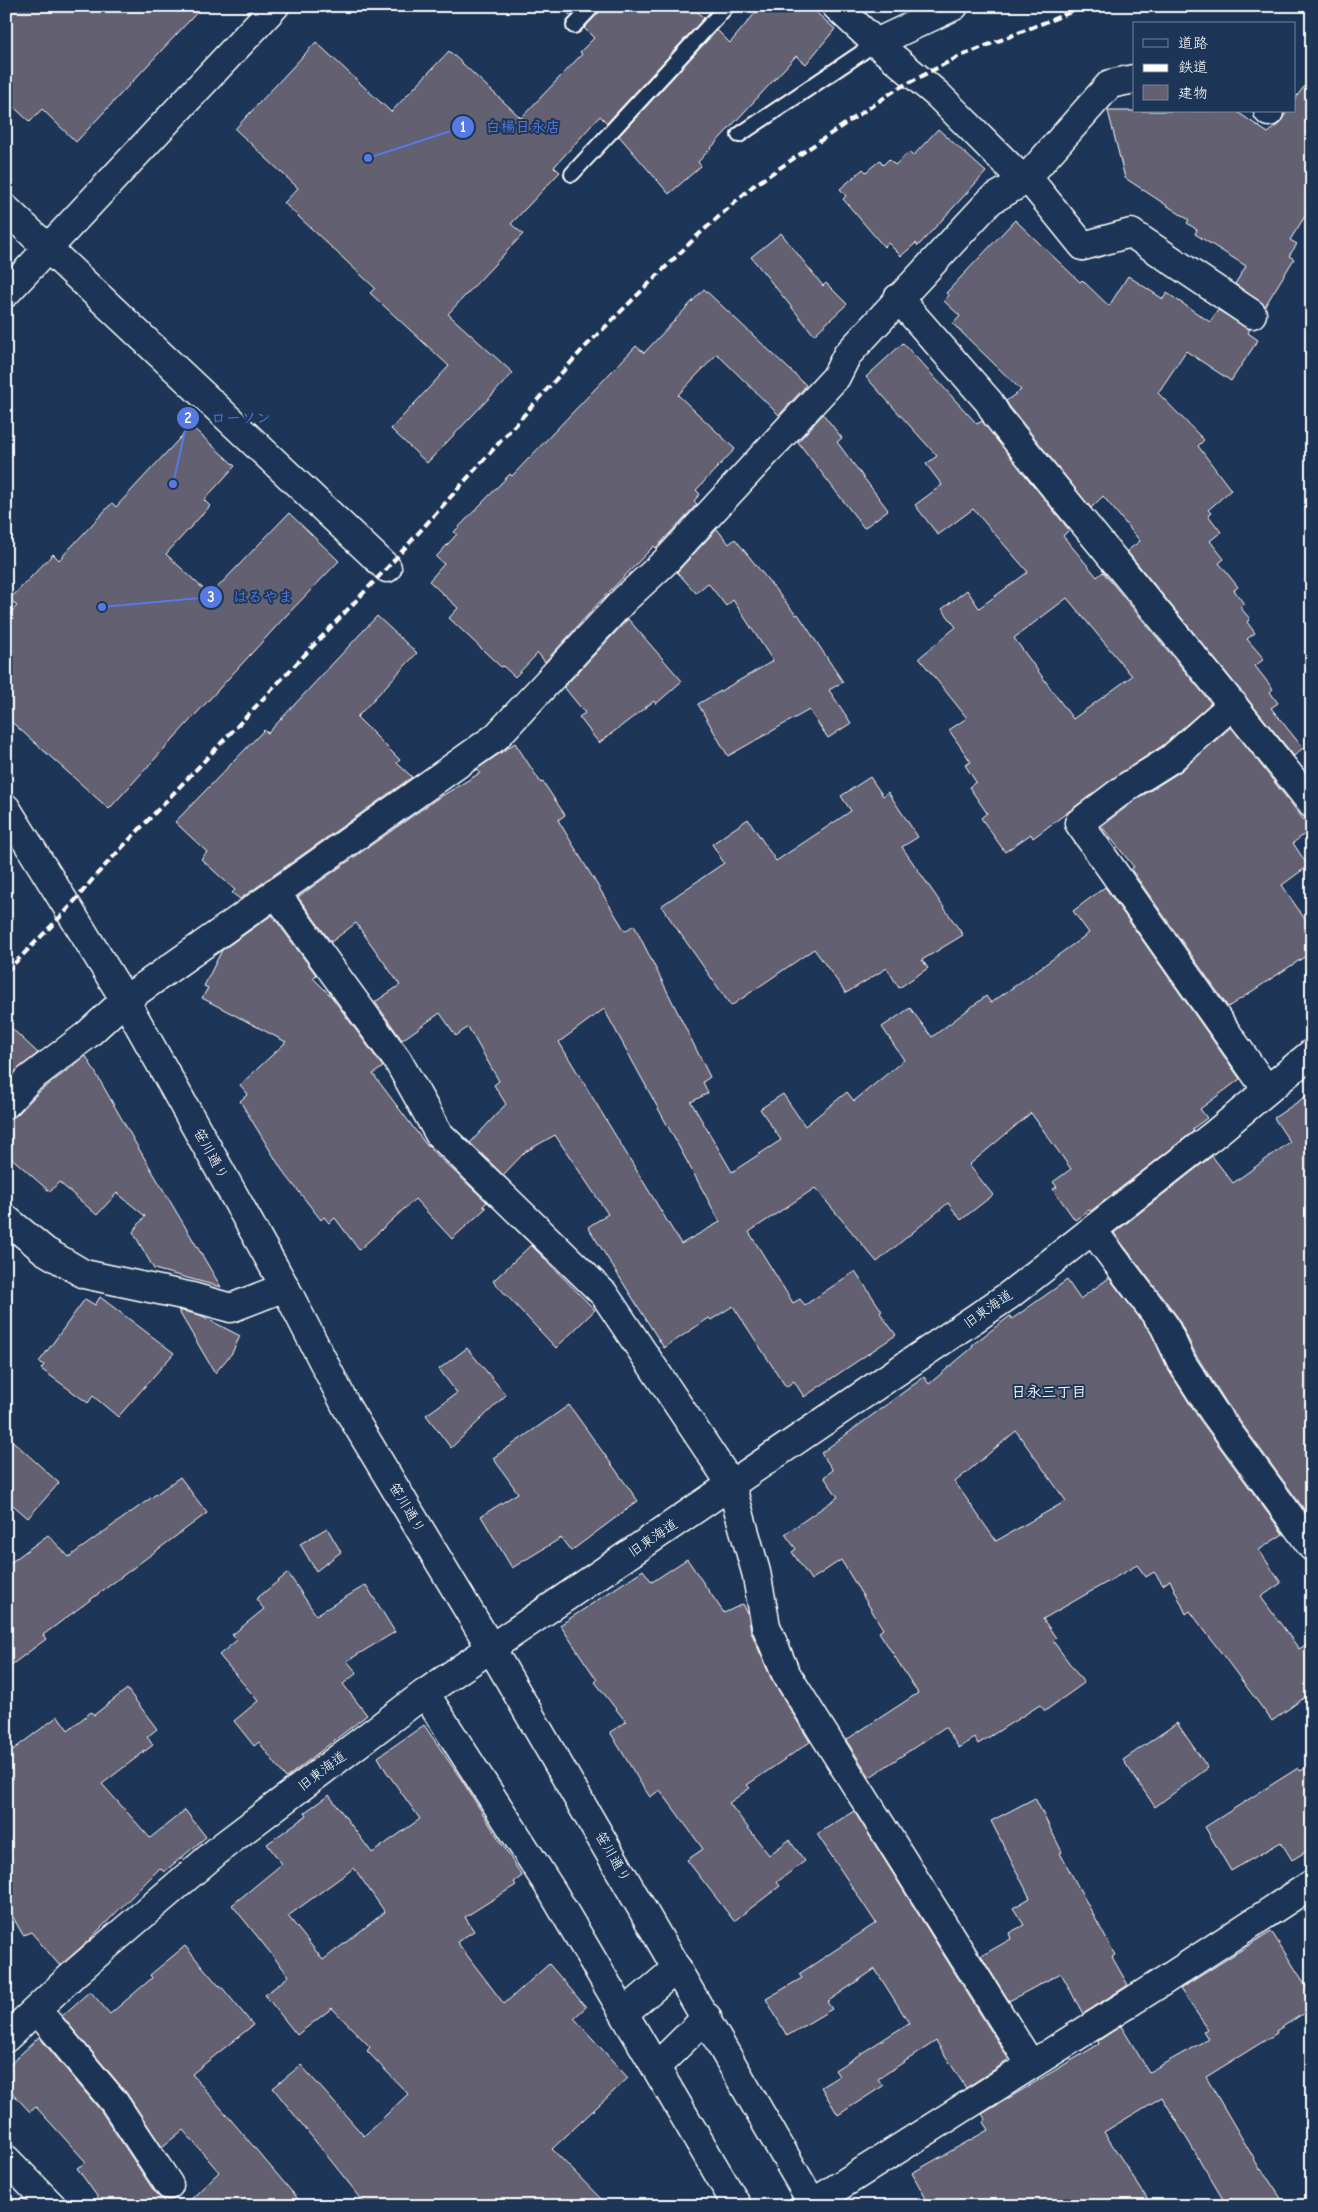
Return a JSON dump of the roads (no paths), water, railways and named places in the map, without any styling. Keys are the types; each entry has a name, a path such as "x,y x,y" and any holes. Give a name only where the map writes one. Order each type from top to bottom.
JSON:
{"street":[{"path":"6,293 275,6"},
{"path":"836,6 876,43 938,95 1026,179 1083,246 1131,233 1252,314"},
{"path":"876,43 954,6"},
{"path":"6,1104 28,1080 88,1036 125,1000 496,737 625,599 666,561 836,377 847,355 991,200 1026,179 1110,84 1133,79"},
{"path":"6,209 387,568"},
{"path":"898,298 989,402 996,416 1111,559 1233,704 1312,804"},
{"path":"1233,704 1171,759 1128,786 1079,823 1267,1090"},
{"name":"笹川通り","path":"6,808 125,1000 285,1287 347,1408 491,1648 706,2018 811,2205"},
{"path":"275,892 398,1062 438,1134 604,1294 731,1484 756,1572 766,1626 785,1672 1031,2065"},
{"name":"旧東海道","path":"6,2038 76,1972 223,1846 425,1693 1008,1296 1092,1231 1312,1053"},
{"path":"6,1219 45,1251 84,1274 192,1297 231,1308 285,1287"},
{"path":"1092,1231 1164,1325 1182,1363 1213,1411 1312,1547"},
{"path":"425,1693 552,1891 736,2204"},
{"path":"811,2205 1312,1884"},
{"path":"624,2013 677,1968"},
{"path":"37,2010 114,2102 169,2185"},
{"path":"656,2067 706,2018"},
{"path":"6,2159 52,2206"}],"lane":[{"path":"574,26 593,6"},
{"path":"572,174 727,6"},
{"path":"739,135 876,43"}],"railway":[{"path":"6,972 68,909 97,874 387,568 583,349 697,236 753,186 897,89 958,57 1086,6"}],"place":[{"name":"白楊日永店","path":"368,158"},
{"name":"ローソン","path":"173,484"},
{"name":"はるやま","path":"102,607"}],"district":[{"name":"日永三丁目","path":"1049,1392"}]}
